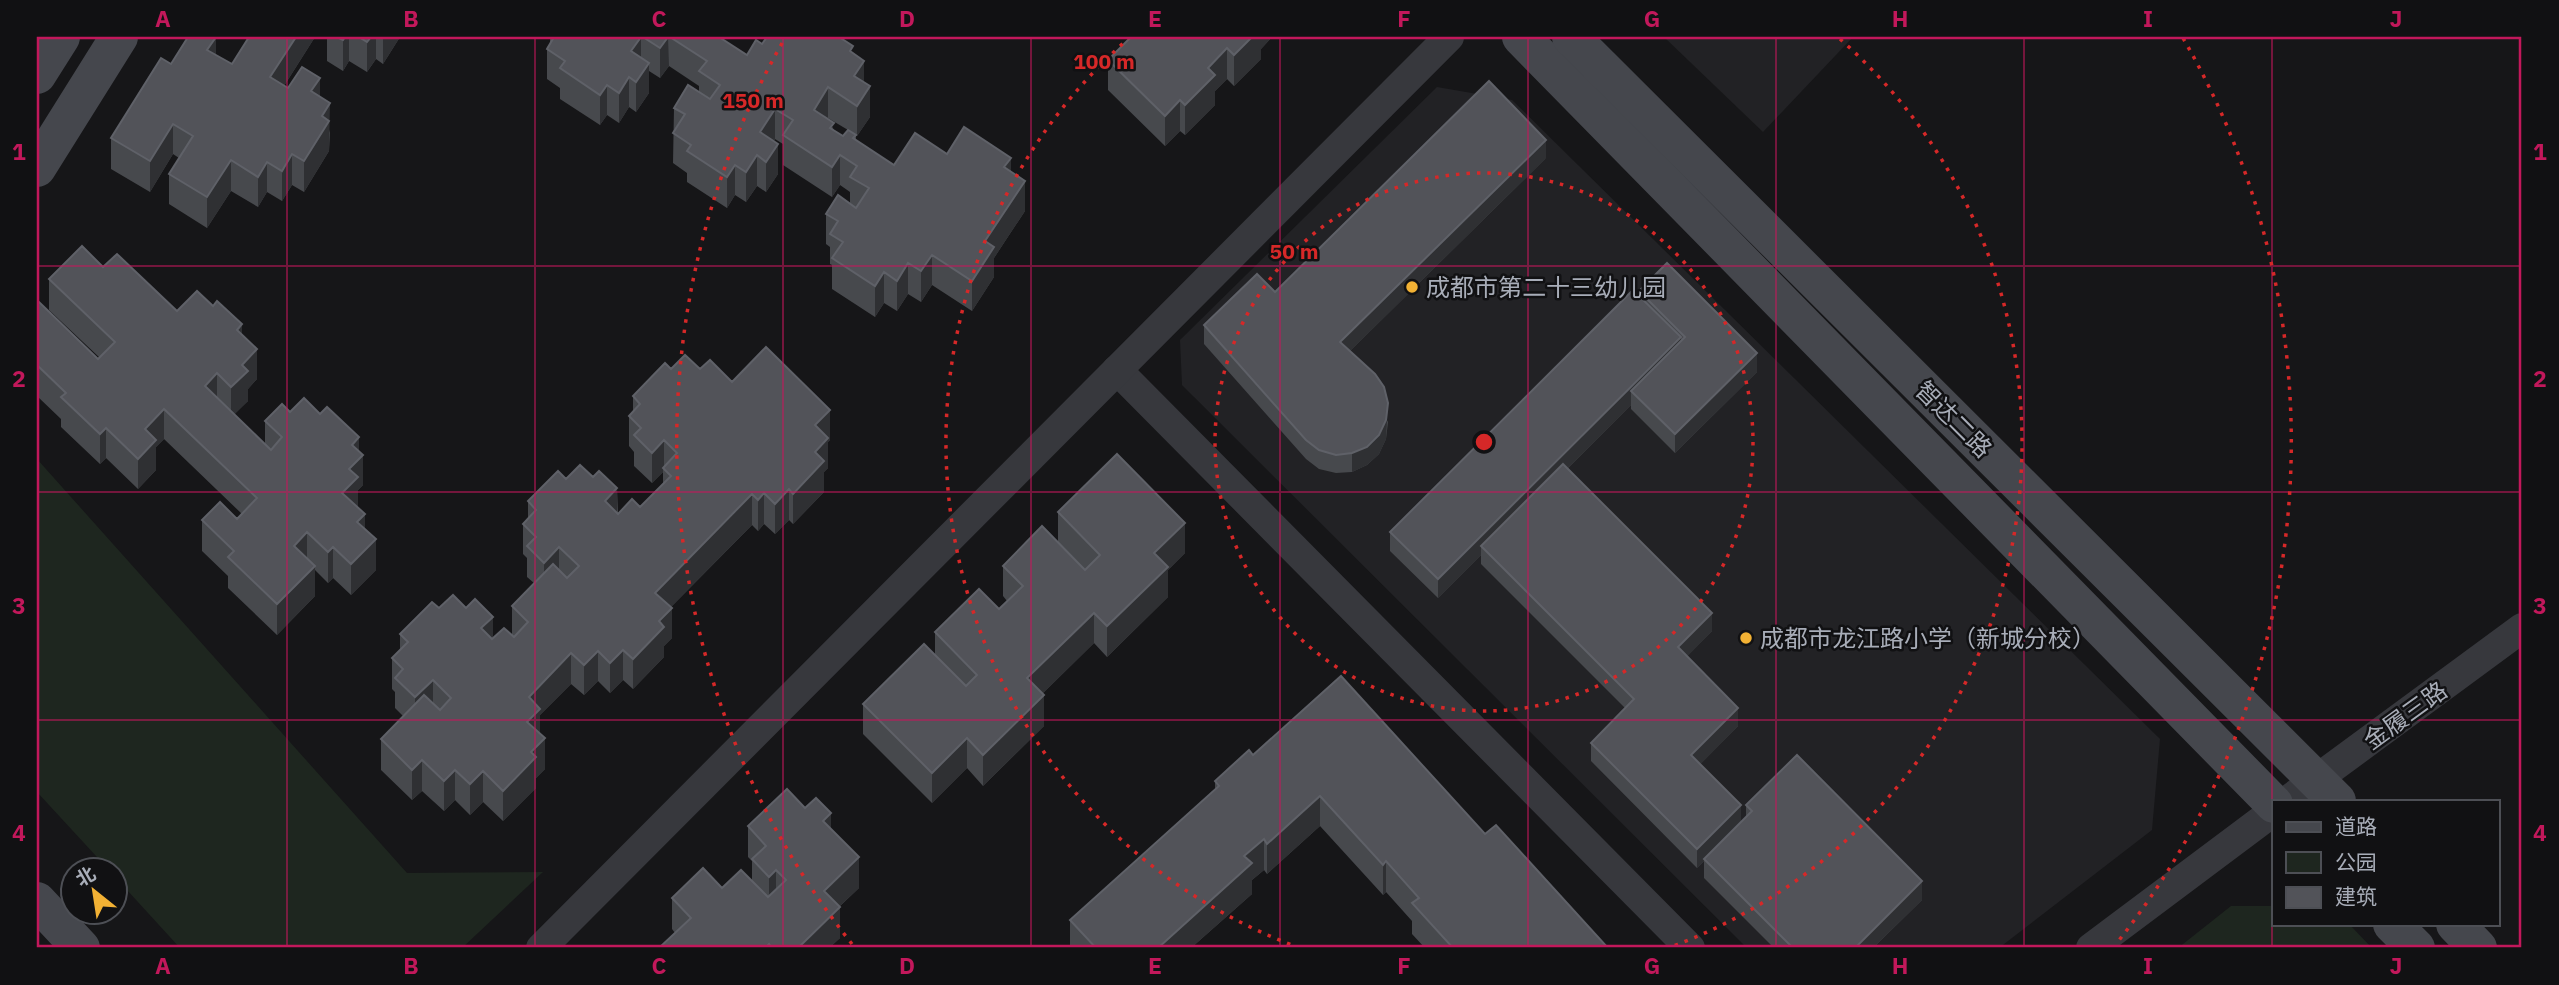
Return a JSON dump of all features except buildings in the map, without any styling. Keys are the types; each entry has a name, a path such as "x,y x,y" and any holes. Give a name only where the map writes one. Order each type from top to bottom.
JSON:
{"street":[{"path":"37,75 61,37"},
{"path":"37,168 119,37"},
{"path":"541,948 1448,37"},
{"name":"智达二路","path":"1521,37 2272,802"},
{"name":"智达二路","path":"1571,37 2313,794"},
{"path":"1117,370 1690,948"},
{"name":"金履三路","path":"2313,794 2522,628"},
{"path":"2091,948 2272,812"},
{"path":"37,901 81,948"},
{"path":"2394,926 2416,948"},
{"path":"2457,926 2478,948"}],"shaded area":[{"path":"1664,37 1853,37 1763,132"},
{"name":"成都市龙江路小学（新城分校）","path":"1437,87 1512,100 2160,739 2152,830 1999,948 1747,948 1182,385 1180,340"}],"green space":[{"path":"37,459 407,873 543,872 462,948 180,948 130,893 130,856 96,856 37,792"},
{"path":"2231,906 2272,906 2272,926 2351,926 2372,948 2178,948"}],"place":[{"name":"成都市第二十三幼儿园","path":"1412,287"},
{"name":"成都市龙江路小学（新城分校）","path":"1746,638"}]}
